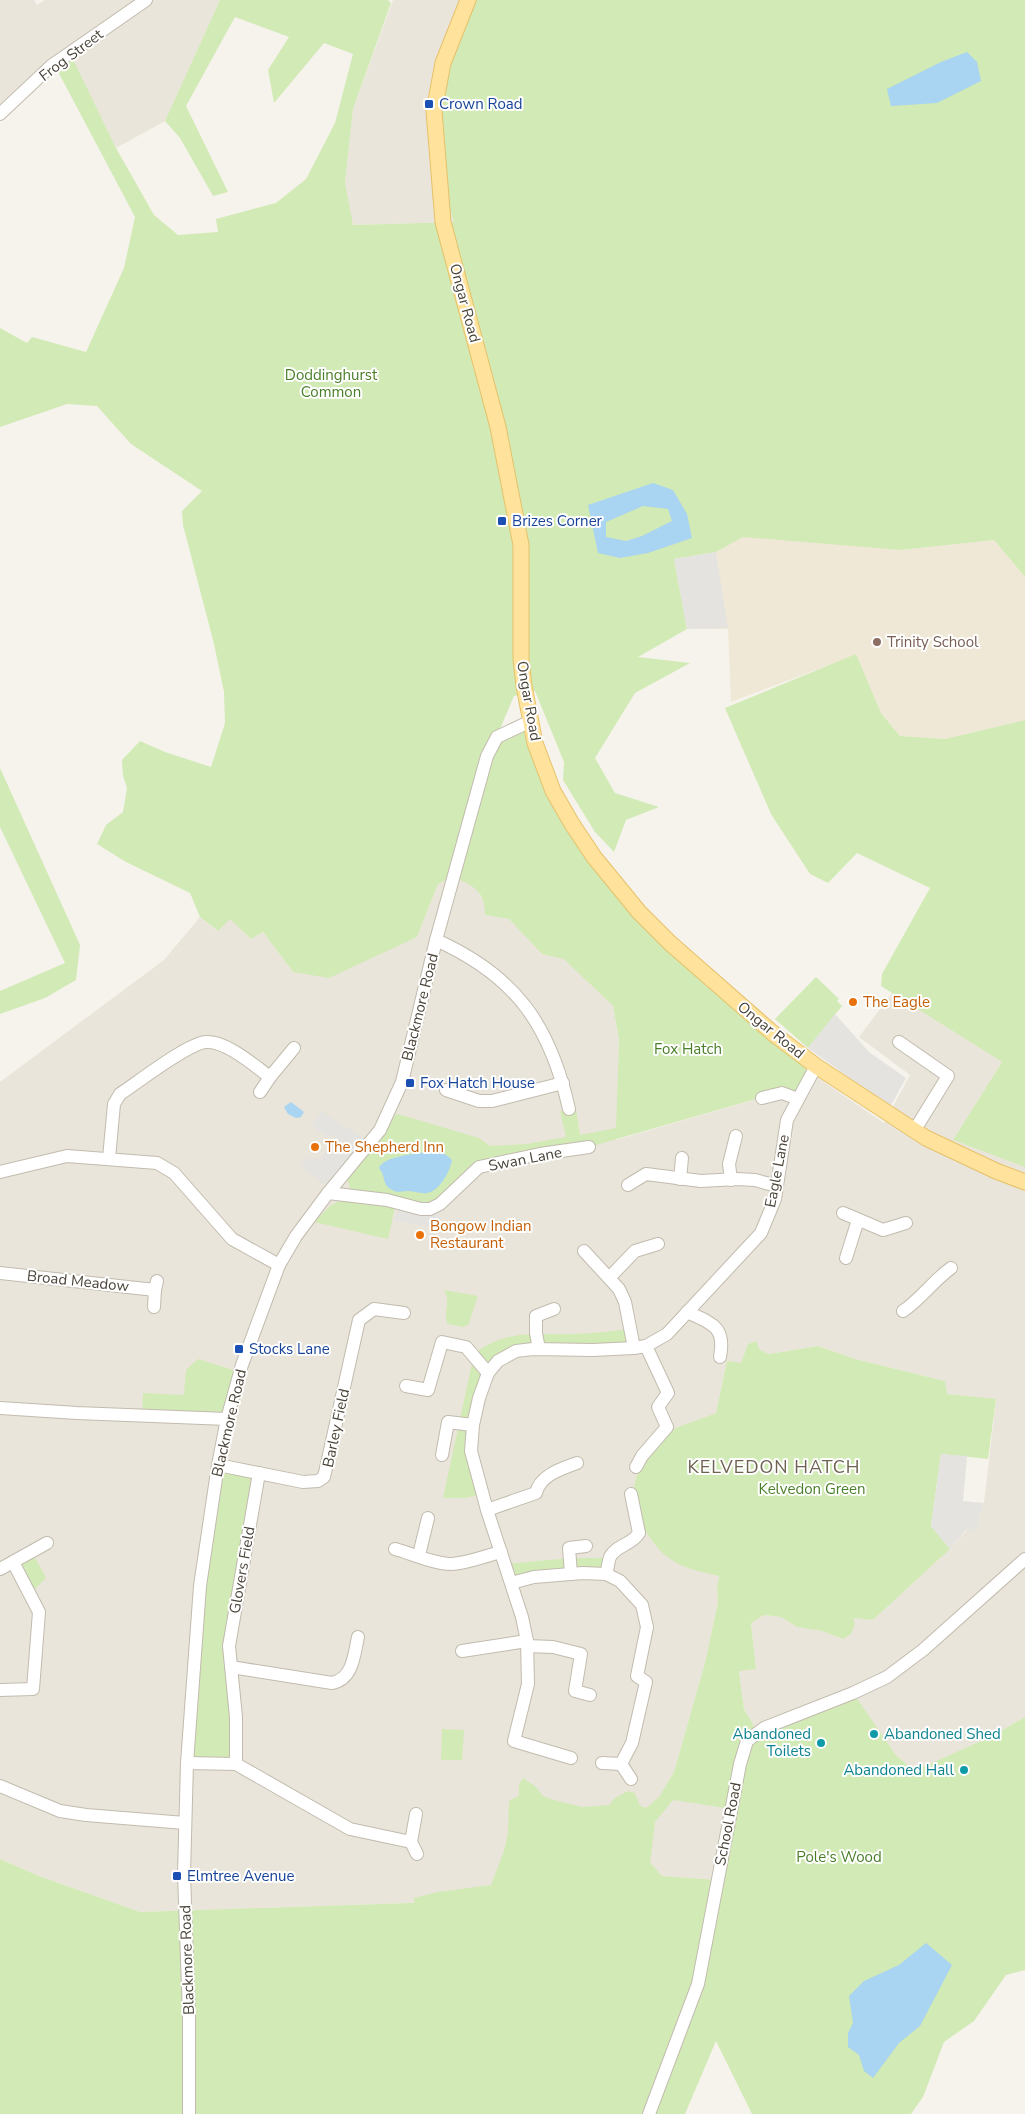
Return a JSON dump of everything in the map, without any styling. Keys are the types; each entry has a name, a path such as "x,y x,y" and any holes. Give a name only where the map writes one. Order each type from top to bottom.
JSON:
{"main road":[{"name":"Ongar Road","path":"468,0 443,63 434,111 443,222 498,427 521,545 521,659 535,743 553,791 572,824 618,888 670,943 775,1035 816,1066 914,1131 996,1171 1025,1182"}],"street":[{"name":"Frog Street","path":"0,114 52,66 146,0"},
{"name":"Blackmore Road","path":"189,2114 189,2016 184,1874 187,1763 200,1586 218,1465 228,1419 242,1365 279,1265 296,1236 328,1193 380,1130 390,1112 402,1082 436,940 486,756 497,737 531,721"},
{"path":"436,940 460,951 488,969 512,990 524,1004 552,1049 569,1109"},
{"path":"109,1158 114,1104 120,1094 184,1050 206,1042 222,1046 270,1077"},
{"path":"899,1042 948,1076 914,1131"},
{"path":"260,1092 294,1048"},
{"name":"Eagle Lane","path":"544,1349 593,1350 640,1347 667,1334 760,1233 774,1203 787,1120 816,1066"},
{"path":"446,1090 479,1101 492,1101 563,1083"},
{"path":"762,1098 782,1093 798,1099"},
{"path":"731,1180 730,1164 736,1136"},
{"name":"Swan Lane","path":"328,1193 387,1200 421,1209 430,1209 440,1204 479,1167 540,1154 588,1147"},
{"path":"0,1172 67,1156 109,1158 157,1164 174,1173 232,1239 279,1265"},
{"path":"680,1179 682,1158"},
{"path":"628,1185 646,1174 701,1181 755,1180 777,1186"},
{"path":"843,1213 883,1230 906,1223"},
{"path":"846,1258 858,1220"},
{"path":"610,1277 635,1251 658,1244"},
{"path":"584,1251 610,1277 619,1289 640,1347 668,1393 658,1407 667,1427 642,1456 636,1467"},
{"path":"903,1311 915,1302 933,1281 950,1268"},
{"name":"Broad Meadow","path":"0,1273 156,1285 154,1307"},
{"name":"Barley Field","path":"218,1465 311,1483 318,1482 324,1477 359,1320 374,1309 404,1313"},
{"path":"554,1309 536,1316 536,1333 544,1349 516,1351 498,1361 488,1373 479,1398 473,1425 471,1451 527,1643 528,1684 514,1741 571,1758"},
{"path":"687,1312 713,1324 720,1332 722,1344 720,1357"},
{"path":"406,1386 428,1390 442,1342 466,1347 488,1373"},
{"path":"0,1408 228,1419"},
{"path":"442,1455 448,1422 473,1425"},
{"path":"487,1510 536,1493 541,1481 558,1470 577,1463"},
{"name":"Glovers Field","path":"236,1764 236,1717 229,1646 259,1473"},
{"path":"606,1574 610,1558 616,1550 631,1542 639,1533 631,1494"},
{"path":"419,1555 428,1518"},
{"path":"0,1568 47,1543"},
{"path":"571,1574 569,1548 586,1546"},
{"path":"395,1549 452,1564 501,1552"},
{"name":"School Road","path":"649,2114 698,1984 740,1764 747,1741 764,1728 853,1694 887,1677 923,1650 1025,1560"},
{"path":"0,1690 33,1689 39,1612 13,1562"},
{"path":"511,1583 534,1577 606,1574 620,1581 642,1604 647,1628 637,1676 646,1682 632,1743 621,1764"},
{"path":"231,1667 323,1682 339,1682 344,1678 352,1664 358,1637"},
{"path":"462,1650 527,1643 581,1654 575,1691 590,1695"},
{"path":"187,1763 236,1764 350,1829 411,1842"},
{"path":"602,1763 621,1764"},
{"path":"621,1764 631,1779"},
{"path":"0,1786 60,1810 86,1815 185,1823"},
{"path":"416,1814 411,1842 417,1854"}],"shaded area":[{"path":"0,0 34,0 37,5 45,0 220,0 165,121 116,148 70,54 0,114"},
{"path":"393,0 468,0 440,181 454,222 352,225 345,183 353,109"},
{"name":"Trinity School","path":"749,533 901,550 994,540 1025,577 1025,720 945,739 900,736 881,713 856,655 731,702 728,629 687,629 674,559 716,552"},
{"path":"716,552 728,628 687,629 674,559"},
{"path":"453,877 475,886 485,904 485,915 509,919 542,954 564,958 613,1006 619,1040 616,1140 774,1094 812,1074 884,1123 910,1075 859,1037 892,993 1002,1062 953,1140 1025,1167 1025,1717 990,1737 914,1772 896,1755 853,1694 758,1733 744,1709 739,1670 756,1669 751,1623 764,1615 781,1617 797,1627 822,1631 843,1639 853,1618 873,1620 950,1549 967,1530 979,1524 978,1518 984,1503 996,1400 947,1394 945,1381 855,1359 818,1346 769,1354 760,1350 756,1341 748,1344 741,1364 727,1361 716,1413 707,1417 690,1568 719,1576 717,1588 718,1602 705,1663 674,1772 659,1797 731,1809 718,1880 662,1876 409,1903 140,1912 39,1876 0,1859 0,1082 164,960 200,917 217,931 230,918 251,939 263,932 293,972 417,937 438,884"},
{"path":"835,1014 869,1052 906,1078 890,1107 808,1048"},
{"path":"321,1111 366,1140 324,1185 301,1165 307,1157 313,1161 316,1157 320,1160 333,1141 335,1143 338,1139 331,1134 328,1137 312,1126"},
{"path":"399,1203 434,1207 439,1212 442,1228 395,1221"},
{"path":"941,1454 967,1456 963,1501 984,1503 978,1518 979,1524 973,1532 966,1530 950,1549 931,1526"}],"green space":[{"path":"220,0 388,0 391,3 353,109 345,183 353,225 454,222 440,181 434,111 468,0 1025,0 1025,577 994,540 901,550 743,537 716,552 674,559 687,629 638,657 690,663 635,693 595,758 615,793 659,807 626,820 614,852 595,832 563,780 564,762 535,691 514,696 497,736 531,721 540,758 618,888 816,1066 798,1099 774,1094 589,1147 488,1166 440,1204 396,1202 388,1239 314,1222 331,1205 353,1196 347,1179 395,1115 398,1114 479,1138 490,1146 527,1144 566,1137 560,1111 576,1109 580,1135 616,1128 619,1040 613,1006 564,959 542,954 509,919 485,915 483,900 476,890 472,886 453,877 438,884 417,937 329,978 293,972 263,932 251,939 230,919 218,931 200,917 190,893 126,862 97,844 106,825 123,812 127,788 123,776 122,760 140,741 165,752 211,767 225,723 224,692 214,644 183,525 182,511 202,491 131,444 97,406 67,404 0,427 0,328 27,343 32,337 86,352 124,268 135,217 54,64 70,53 116,148 154,215 178,235 218,232 216,219 276,203 306,179 335,123 353,54 324,43 274,103 268,70 289,37 235,17 186,106 228,192 213,196 180,138 165,121"},
{"path":"856,654 881,713 900,736 945,739 1025,720 1025,1167 953,1140 1002,1062 881,986 882,974 930,888 857,853 828,883 810,874 771,814 725,708"},
{"path":"0,768 80,945 76,980 45,998 0,1014 0,991 65,963 0,827"},
{"path":"816,977 839,999 837,1001 842,1006 808,1048 775,1019"},
{"path":"444,1290 478,1296 468,1325 463,1327 448,1324 446,1320 447,1299"},
{"path":"630,1329 634,1348 533,1349 498,1361 473,1425 483,1494 465,1498 443,1498 474,1354 498,1340 521,1335 587,1334"},
{"path":"756,1341 760,1350 769,1354 818,1346 855,1359 945,1381 947,1394 996,1399 988,1459 941,1454 931,1526 950,1549 873,1620 853,1618 855,1624 851,1634 843,1639 822,1631 797,1627 781,1617 764,1615 751,1623 756,1669 739,1671 744,1709 758,1733 853,1693 896,1755 914,1771 990,1737 1025,1717 1025,1970 1006,1975 974,2021 944,2042 923,2097 911,2114 752,2114 716,2041 685,2114 0,2114 0,1859 39,1876 140,1912 414,1903 414,1898 438,1892 491,1885 505,1848 508,1832 509,1801 519,1796 519,1784 523,1778 536,1787 543,1796 582,1807 609,1805 615,1798 628,1791 635,1793 640,1806 646,1808 659,1797 674,1772 705,1663 718,1602 717,1588 719,1576 680,1565 655,1545 639,1518 634,1499 635,1482 644,1461 663,1436 680,1426 716,1413 727,1361 741,1363 748,1344","holes":["673,1800 731,1809 718,1880 662,1876 650,1863 655,1822"]},
{"path":"198,1359 240,1372 227,1419 142,1416 143,1393 184,1395 186,1370"},
{"path":"218,1465 259,1473 233,1621 236,1764 187,1763"},
{"path":"32,1552 46,1578 31,1593 13,1562"},
{"path":"570,1558 610,1558 606,1574 511,1583 506,1564"},
{"path":"442,1729 464,1730 462,1760 441,1760"}],"water":[{"path":"967,52 977,62 981,81 937,103 891,106 887,89 941,62"},
{"path":"653,483 673,490 687,514 692,538 648,553 620,558 598,553 588,505","holes":["643,506 668,509 672,521 642,536 626,541 606,537 606,522"]},
{"path":"291,1102 304,1112 301,1117 296,1118 288,1114 284,1107"},
{"path":"427,1152 445,1154 452,1160 447,1175 436,1189 427,1193 400,1192 391,1190 387,1186 379,1168 382,1164 400,1156"},
{"path":"926,1943 952,1965 920,2026 899,2043 873,2078 864,2071 859,2055 848,2047 848,2033 853,2023 849,1996 864,1981 899,1965"}],"place":[{"name":"Crown Road","path":"429,104"},
{"name":"Brizes Corner","path":"502,521"},
{"name":"Trinity School","path":"877,642"},
{"name":"The Eagle","path":"853,1002"},
{"name":"Fox Hatch House","path":"410,1083"},
{"name":"The Shepherd Inn","path":"315,1147"},
{"name":"Bongow Indian Restaurant","path":"420,1235"},
{"name":"Stocks Lane","path":"239,1349"},
{"name":"Abandoned Shed","path":"874,1734"},
{"name":"Abandoned Toilets","path":"821,1743"},
{"name":"Abandoned Hall","path":"964,1770"},
{"name":"Elmtree Avenue","path":"177,1876"}],"district":[{"name":"KELVEDON HATCH","path":"774,1467"}],"park label":[{"name":"Doddinghurst Common","path":"331,384"},
{"name":"Fox Hatch","path":"688,1049"},
{"name":"Kelvedon Green","path":"812,1489"},
{"name":"Pole's Wood","path":"839,1857"}]}
